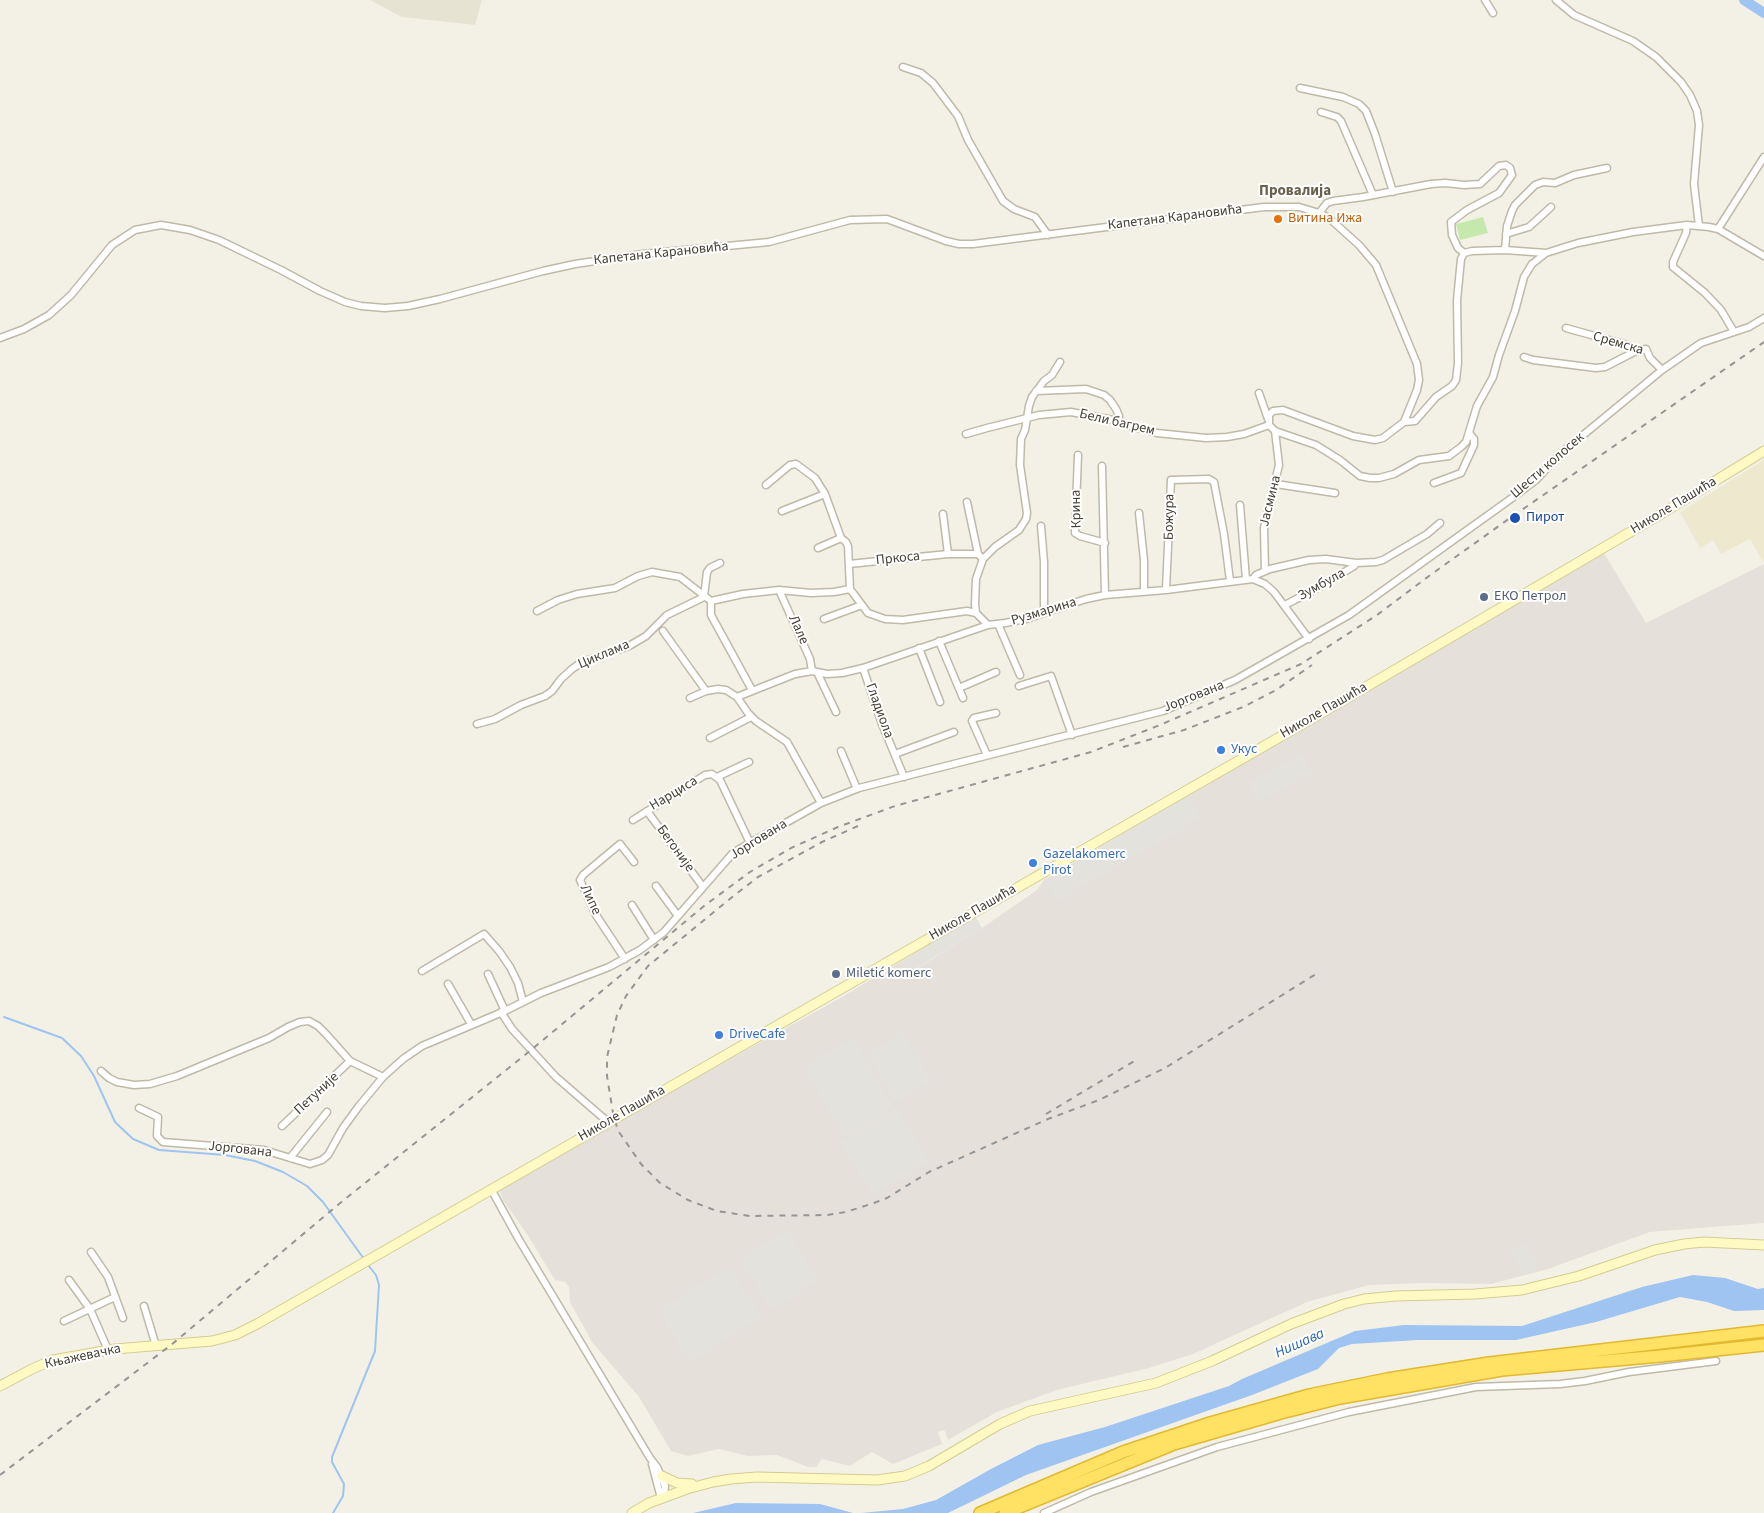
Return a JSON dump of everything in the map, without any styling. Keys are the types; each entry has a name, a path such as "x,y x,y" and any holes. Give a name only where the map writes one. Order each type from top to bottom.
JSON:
{"highway":[{"path":"980,1513 1122,1452 1210,1423 1309,1395 1387,1379 1489,1363 1764,1331"},
{"path":"1005,1513 1174,1444 1280,1413 1340,1398 1502,1370 1661,1356 1764,1344"}],"main road":[{"name":"Николе Пашића","path":"171,1345 212,1341 246,1330 1313,717 1654,519 1764,451"},
{"path":"632,1513 663,1497 699,1485 731,1479 757,1477 877,1480 913,1474 1000,1424 1030,1411 1156,1383 1212,1361 1290,1324 1344,1304 1364,1299 1522,1290 1579,1276 1655,1250 1684,1244 1704,1242 1764,1245"},
{"name":"Књажевачка","path":"0,1386 45,1363 108,1350 171,1345"},
{"path":"662,1476 677,1483 699,1485"}],"street":[{"path":"1485,0 1493,13"},
{"path":"1556,0 1574,15 1633,41 1656,57 1681,82 1690,95 1699,125 1694,184 1699,226"},
{"path":"903,66 926,76 946,99 958,116 968,140 1003,201 1014,209 1035,217 1048,235"},
{"path":"1300,88 1343,97 1360,104 1366,111 1375,134 1393,192"},
{"path":"1321,112 1337,117 1341,121 1373,195"},
{"path":"1718,229 1764,157"},
{"path":"1319,213 1327,203 1333,201 1431,184 1480,184 1499,166 1509,167 1512,175 1499,193 1466,210 1451,222 1450,230 1452,235 1458,248 1464,253"},
{"path":"1505,250 1506,234 1512,211 1515,205 1536,185 1543,182 1556,183 1574,175 1608,168"},
{"name":"Капетана Карановића","path":"0,338 24,329 49,315 71,295 112,246 135,230 160,225 190,230 240,249 345,302 361,306 385,308 408,306 440,299 575,264 643,254 769,242 850,220 887,220 946,242 959,244 994,242 1264,207 1299,207 1329,218 1360,244 1372,259 1412,349 1417,364 1419,380 1414,402 1404,422 1383,438 1375,440 1354,436 1283,410 1273,412 1270,415 1269,422"},
{"path":"1506,234 1529,227 1551,207"},
{"path":"1687,225 1686,233 1673,262 1673,267 1698,286 1722,310 1734,332"},
{"path":"1404,422 1415,421 1436,397 1452,386 1456,380 1458,362 1457,300 1461,259 1464,253 1505,250 1546,253 1632,232 1687,225 1718,229 1764,256"},
{"path":"1259,393 1269,422 1275,431 1316,445 1340,460 1360,476 1379,478 1394,474 1419,460 1449,456 1466,442 1477,406 1493,377 1524,277 1532,264 1546,253"},
{"name":"Шести колосек","path":"1309,639 1349,615 1536,480 1558,455 1662,370 1701,343 1749,327 1764,318"},
{"name":"Сремска","path":"1566,328 1627,345 1636,351 1646,349 1650,358 1662,370"},
{"path":"1524,357 1533,360 1596,368 1605,366 1636,351"},
{"path":"980,556 1019,530 1026,519 1020,439 1025,430 1026,418 1032,397 1060,362"},
{"path":"1036,391 1086,389 1104,395 1116,409 1119,416 1118,421"},
{"name":"Бели багрем","path":"966,434 1026,418 1071,412 1118,421 1130,426 1157,432 1206,438 1244,434 1269,422"},
{"name":"Јасмина","path":"1265,570 1264,528 1280,461 1275,431"},
{"path":"1434,483 1461,473 1474,445 1474,439 1469,433"},
{"name":"Крина","path":"1078,455 1075,533 1105,543"},
{"path":"766,485 790,465 796,464 815,478 825,494 841,538 847,544 850,589 868,613 885,619 903,620 958,611 976,612"},
{"name":"Крина","path":"1102,466 1105,595"},
{"name":"Божура","path":"1166,590 1170,480 1211,479 1215,483 1230,581"},
{"path":"1276,484 1335,493"},
{"path":"782,511 825,494"},
{"path":"967,502 980,556 976,579 976,612 988,625"},
{"path":"1240,504 1250,579 1270,588 1286,605 1309,639"},
{"path":"1139,513 1144,560 1144,592"},
{"path":"943,514 948,554"},
{"name":"Рузмарина","path":"1020,675 998,624 1105,595 1166,590 1250,579 1265,570 1310,560 1326,559 1356,563 1376,562 1384,560 1427,534 1440,522"},
{"path":"1041,526 1044,562 1044,613"},
{"path":"818,548 841,538"},
{"name":"Пркоса","path":"848,564 948,554 980,556"},
{"path":"704,596 707,572 710,568 720,563"},
{"name":"Зумбула","path":"1286,605 1331,580 1356,563"},
{"path":"537,611 558,600 577,594 615,588 638,576 652,572 680,578 711,601 742,594 779,590 834,592 850,589"},
{"name":"Лале","path":"779,590 815,672"},
{"name":"Циклама","path":"477,724 495,719 545,696 552,691 561,679 582,662 629,646 646,636 667,615 704,596"},
{"path":"711,601 711,615 752,690"},
{"path":"824,619 862,605"},
{"path":"737,697 795,674 815,672 827,674 842,673 863,668 988,625 998,624"},
{"path":"663,631 706,691"},
{"name":"Јоргована","path":"139,1108 158,1116 157,1136 163,1142 264,1150 310,1164 318,1162 325,1158 359,1106 383,1077 394,1066 422,1046 503,1012 541,993 625,959 664,932 733,853 821,803 857,789 1163,711 1235,680 1309,639"},
{"path":"939,641 963,698"},
{"path":"919,648 940,702"},
{"name":"Гладиола","path":"863,668 882,724 904,777"},
{"path":"815,672 836,712"},
{"path":"959,688 996,672"},
{"path":"1019,686 1051,676 1072,735"},
{"path":"690,698 706,691 718,689 726,690 737,697 751,717 788,742 821,803"},
{"path":"987,755 972,721 974,718 996,713"},
{"path":"710,738 751,717"},
{"name":"Гладиола","path":"895,754 954,732"},
{"path":"841,750 857,789"},
{"name":"Нарциса","path":"717,777 749,762"},
{"name":"Нарциса","path":"633,820 705,775 712,774 717,777 750,843"},
{"name":"Бегоније","path":"647,810 703,887"},
{"name":"Липе","path":"625,959 596,915 580,880 583,874 620,844 634,862"},
{"path":"656,886 678,916"},
{"path":"632,905 654,940"},
{"path":"422,971 484,934 510,967 518,983 523,1002"},
{"path":"488,974 512,1029 556,1077 608,1122"},
{"path":"448,984 471,1024"},
{"path":"101,1070 108,1078 117,1082 134,1085 150,1084 177,1076 270,1038 300,1022 309,1022 318,1026 350,1061 383,1077"},
{"name":"Петуније","path":"282,1126 350,1061"},
{"path":"290,1158 327,1112"},
{"path":"491,1189 518,1238 662,1476 665,1486 663,1497"},
{"path":"91,1252 108,1277 123,1318"},
{"path":"69,1280 90,1309 108,1350"},
{"path":"64,1321 115,1297"},
{"path":"144,1306 156,1346"},
{"path":"1044,1513 1091,1492 1216,1447 1349,1412 1476,1387 1560,1384 1628,1372 1716,1361"},
{"path":"650,1458 663,1497"}],"shaded area":[{"path":"370,0 482,0 475,25 402,17"},
{"path":"1764,460 1764,563 1750,539 1721,554 1713,540 1700,548 1680,512"},
{"path":"1604,553 1646,623 1764,564 1764,1223 1650,1232 1545,1270 1491,1284 1423,1283 1369,1285 1307,1302 1193,1354 1149,1368 1057,1390 997,1412 948,1440 943,1430 938,1432 942,1444 893,1464 872,1452 850,1466 822,1459 816,1467 808,1467 777,1455 748,1456 719,1449 688,1456 671,1451 639,1397 592,1342 570,1302 569,1287 565,1282 555,1280 527,1234 503,1200 500,1191 505,1183 835,1001 900,962 908,974 982,928 1037,890 1044,880"},
{"path":"1301,753 1312,771 1259,802 1248,783"},
{"path":"1189,795 1201,818 1056,901 1044,880"},
{"path":"975,916 982,928 907,974 900,962"},
{"path":"901,1030 932,1081 896,1103 868,1055 891,1040"},
{"path":"853,1038 894,1107 845,1137 804,1068"},
{"path":"897,1108 929,1162 872,1196 840,1142"},
{"path":"787,1230 818,1281 771,1310 740,1259"},
{"path":"1524,1243 1538,1267 1525,1275 1511,1252"},
{"path":"729,1266 761,1317 690,1362 658,1311"}],"green space":[{"path":"1483,217 1488,233 1460,240 1456,224"}],"water":[{"path":"1693,1275 1725,1278 1758,1289 1764,1288 1764,1310 1734,1311 1707,1302 1680,1297 1596,1322 1516,1340 1418,1340 1352,1344 1339,1348 1318,1369 1252,1395 1026,1475 948,1513 861,1513 903,1509 936,1500 1038,1445 1105,1427 1229,1386 1355,1331 1404,1325 1522,1326 1642,1287"},
{"path":"736,1503 820,1504 853,1513 693,1513"}],"waterway":[{"path":"1744,0 1764,13"},
{"path":"4,1017 62,1038 81,1056 94,1076 115,1122 133,1139 159,1150 225,1155 255,1161 283,1172 307,1186 323,1202 364,1259"},
{"path":"333,1513 343,1496 344,1484 332,1462 332,1457 375,1351 379,1285 376,1275 368,1265"}],"railway":[{"path":"0,1475 171,1345 339,1204 531,1050 704,906 750,872 791,848 838,827 895,806 1091,752 1160,725 1301,664 1377,615 1503,523 1764,342"},
{"path":"1123,747 1184,730 1243,707 1276,690 1312,665"},
{"path":"858,826 822,842 758,877 731,898 648,966 626,996 617,1015 607,1057 607,1076 614,1119 619,1132 641,1164 660,1183 688,1200 717,1211 750,1216 827,1215 846,1212 874,1203 887,1198 929,1172 1048,1119 1099,1100 1165,1068 1316,974"},
{"path":"1046,1114 1136,1060"}],"place":[{"name":"Витина Ижа","path":"1278,219"},
{"name":"Пирот","path":"1515,518"},
{"name":"ЕКО Петрол","path":"1484,597"},
{"name":"Укус","path":"1221,750"},
{"name":"Gazelakomerc Pirot","path":"1033,863"},
{"name":"Miletić komerc","path":"836,974"},
{"name":"DriveCafe","path":"719,1035"}],"district":[{"name":"Провалија","path":"1295,192"}],"water label":[{"name":"Нишава","path":"1300,1344"}]}
